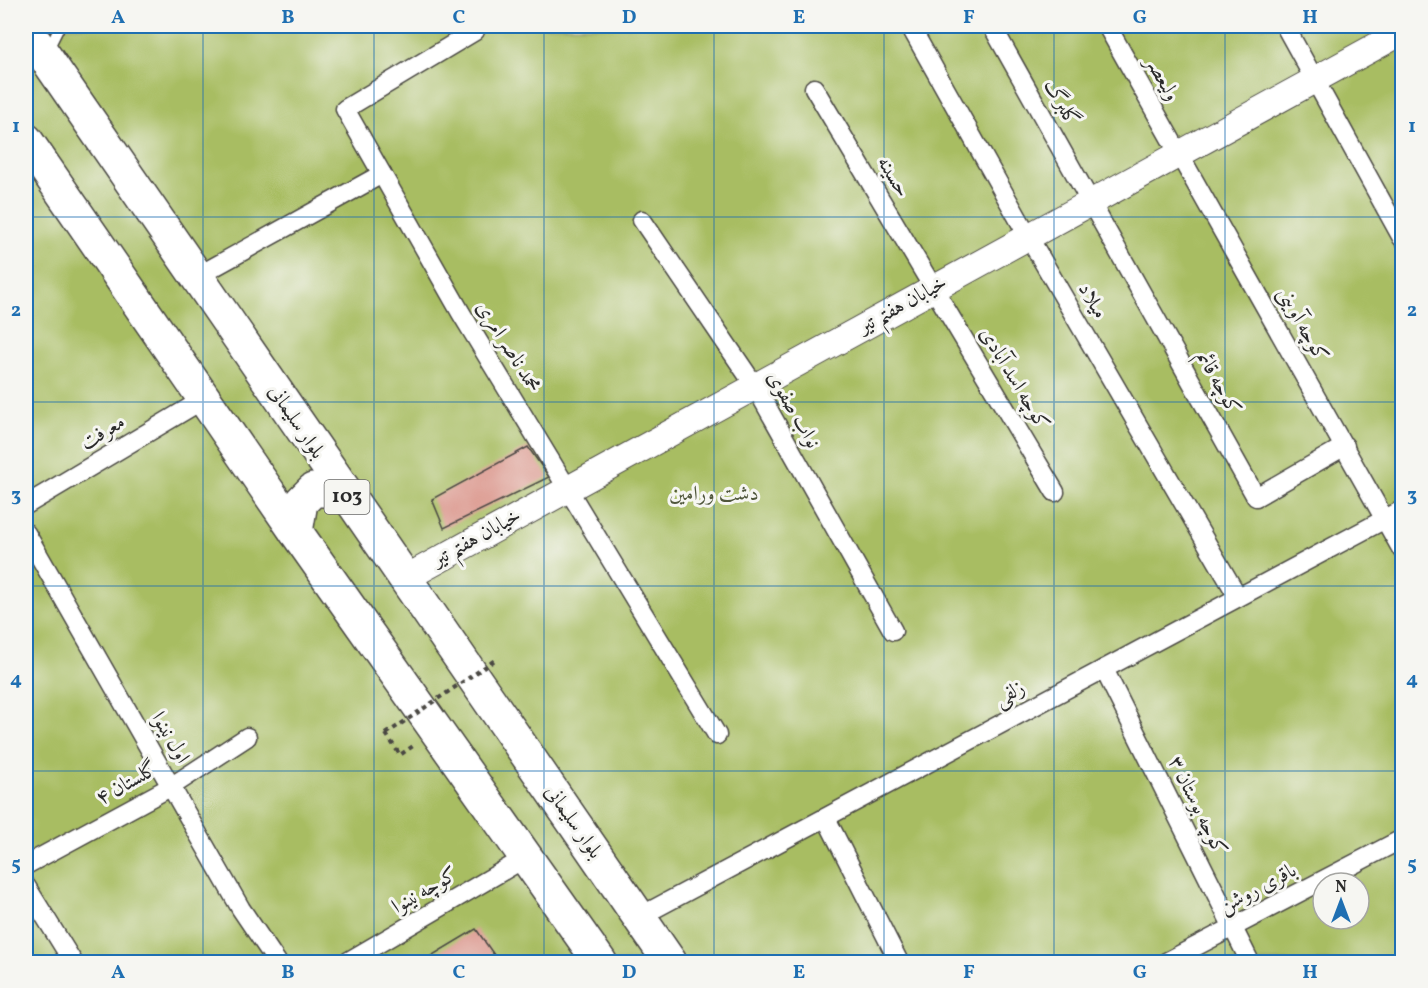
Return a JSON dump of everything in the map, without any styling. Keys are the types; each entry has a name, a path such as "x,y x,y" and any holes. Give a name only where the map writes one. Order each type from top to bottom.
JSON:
{"highway":[{"name":"بلوار سلیمانی","path":"26,29 670,963"},
{"path":"30,157 204,399 600,963"},
{"path":"296,532 301,502 313,490 331,490 347,496"}],"street":[{"name":"میلاد","path":"910,26 1028,236 1238,597"},
{"name":"گلبرگ","path":"992,26 1090,203"},
{"name":"ولیعصر","path":"1107,26 1178,155"},
{"path":"1285,26 1402,237"},
{"name":"محمد ناصر امری","path":"475,31 345,109 460,313 569,488 717,735"},
{"name":"خیابان هفتم تیر","path":"404,579 1402,32"},
{"name":"حسینه","path":"814,88 934,288"},
{"name":"کوچه آوینی","path":"1178,155 1345,446 1395,514 1402,550"},
{"path":"196,277 382,174"},
{"name":"کوچه قائم","path":"1090,203 1256,497 1345,446"},
{"name":"نواب صفوی","path":"642,220 755,386 893,631"},
{"name":"کوچه اسد آبادی","path":"934,288 1055,492"},
{"name":"معرفت","path":"26,505 204,399"},
{"name":"زلفی","path":"639,917 1395,514"},
{"name":"اول نینوا","path":"26,534 241,909 277,963"},
{"name":"کوچه بوستان ۳","path":"1104,669 1250,963"},
{"name":"گلستان ۴","path":"26,865 172,786 247,737"},
{"path":"826,818 899,963"},
{"name":"باقری روشن","path":"1166,963 1402,839"},
{"name":"کوچه نینوا","path":"347,963 525,858"},
{"path":"26,886 73,963"}],"lane":[{"path":"45,58 60,26"}],"path":[{"path":"400,755 386,734 495,660"}],"green space":[{"name":"دشت ورامین","path":"26,26 1402,26 1402,962 26,962"}],"building":[{"path":"528,447 549,477 444,528 432,499"},
{"path":"476,929 499,962 421,962"}]}
